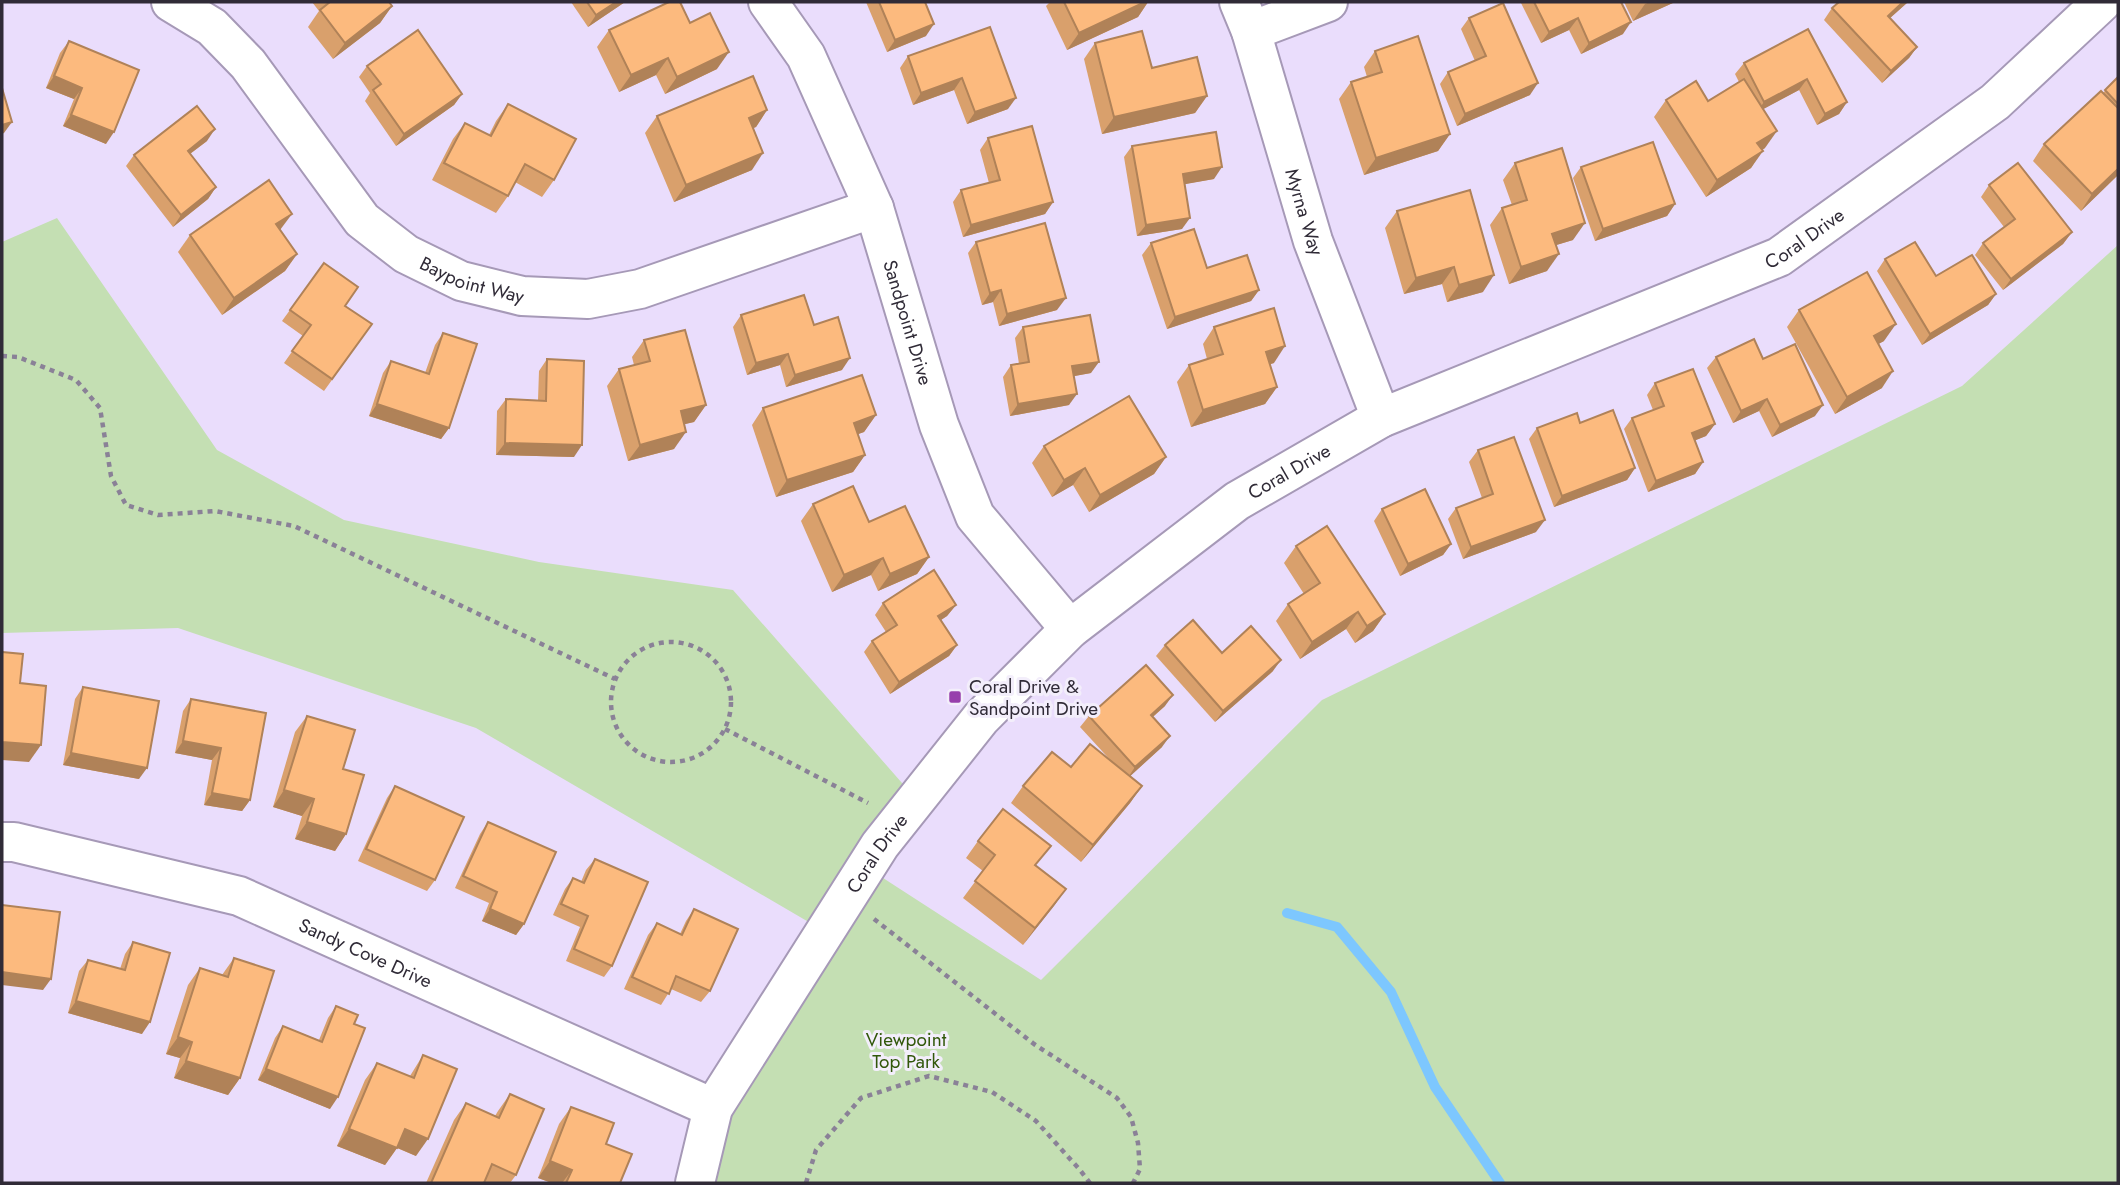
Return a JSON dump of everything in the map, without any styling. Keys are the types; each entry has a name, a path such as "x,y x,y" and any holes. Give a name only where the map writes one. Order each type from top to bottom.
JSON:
{"street":[{"name":"Baypoint Way","path":"171,2 212,27 248,64 362,220 405,254 461,281 522,296 588,299 640,289 874,208"},
{"name":"Sandpoint Drive","path":"768,2 806,56 874,208 939,425 975,516 1070,629"},
{"path":"1245,17 1328,2"},
{"name":"Coral Drive","path":"695,1183 713,1108 880,845 981,718 1070,629 1237,501 1381,418 1779,257 1995,102 2102,2"},
{"name":"Myrna Way","path":"1245,17 1313,241 1381,418"},
{"name":"Sandy Cove Drive","path":"2,842 14,842 239,896 713,1108"}],"path":[{"path":"2,356 18,357 76,380 100,408 111,476 127,505 158,515 215,511 294,526 615,679"},
{"path":"677,642 696,647 712,658 724,673 731,701 725,729 713,746 696,757 676,762 655,761 637,752 622,738 617,729 610,699 615,679 625,662 640,650 658,643 677,642"},
{"path":"725,729 900,819"},
{"path":"846,898 1034,1044 1117,1098 1131,1117 1138,1143 1140,1169 1133,1183"},
{"path":"806,1183 816,1150 862,1098 929,1076 992,1092 1036,1121 1090,1183"}],"green space":[{"name":"Viewpoint Top Park","path":"57,218 217,450 344,520 539,562 733,590 916,799 866,867 1041,980 1322,700 1962,386 2118,245 2118,1183 695,1183 824,931 476,728 178,628 2,633 2,242"}],"building":[{"path":"330,2 389,2 392,6 345,43 320,10"},
{"path":"587,2 616,2 596,15"},
{"path":"669,2 680,2 690,23 710,13 729,52 677,77 668,58 631,75 609,30"},
{"path":"879,2 925,2 934,24 895,40"},
{"path":"1064,2 1145,2 1079,33"},
{"path":"1534,2 1621,2 1631,22 1589,43 1578,18 1549,32"},
{"path":"1839,2 1903,2 1888,16 1917,47 1891,71 1832,8"},
{"path":"1503,3 1538,83 1465,114 1448,72 1486,56 1469,18"},
{"path":"990,27 1016,98 975,112 962,78 921,93 908,56"},
{"path":"1808,29 1847,102 1825,114 1807,79 1764,102 1744,63"},
{"path":"418,30 462,94 404,134 373,90 381,84 367,66"},
{"path":"1142,31 1152,68 1197,57 1207,96 1114,117 1095,43"},
{"path":"1418,36 1450,134 1376,158 1351,82 1382,72 1375,51"},
{"path":"69,41 139,70 114,132 71,115 82,88 54,76"},
{"path":"753,76 767,110 749,118 763,153 686,185 657,116"},
{"path":"2118,77 2118,104 2105,90"},
{"path":"1744,79 1777,131 1757,143 1763,151 1717,180 1666,100 1696,81 1708,101"},
{"path":"2,88 12,122 2,125"},
{"path":"2101,91 2118,108 2118,169 2092,194 2044,144"},
{"path":"508,104 576,139 554,180 525,164 508,196 444,163 465,123 491,136"},
{"path":"197,106 215,129 188,151 216,187 181,215 134,155"},
{"path":"1032,126 1053,202 971,225 961,190 1000,180 988,138"},
{"path":"1216,132 1222,167 1183,174 1190,218 1146,225 1132,146"},
{"path":"1653,142 1675,204 1603,229 1581,167"},
{"path":"1562,148 1585,223 1552,234 1559,254 1521,267 1502,208 1527,200 1515,163"},
{"path":"2018,163 2072,232 2011,279 1983,243 2015,219 1989,185"},
{"path":"269,180 292,214 276,224 297,254 234,298 190,235"},
{"path":"1470,190 1494,275 1459,285 1454,267 1416,278 1397,211"},
{"path":"1045,223 1066,298 1007,314 1001,290 990,293 976,242"},
{"path":"1194,229 1207,268 1247,255 1259,290 1175,317 1151,243"},
{"path":"1915,242 1936,276 1972,255 1996,294 1930,334 1885,259"},
{"path":"324,263 358,287 345,306 372,324 332,379 292,351 311,325 290,310"},
{"path":"1867,272 1896,324 1874,336 1893,371 1847,397 1799,310"},
{"path":"804,295 814,325 838,317 850,358 795,375 788,354 756,363 741,315"},
{"path":"1274,308 1285,346 1266,352 1277,387 1203,410 1189,365 1223,354 1214,327"},
{"path":"1090,315 1099,362 1072,366 1077,394 1018,404 1011,365 1029,362 1023,327"},
{"path":"685,330 706,405 681,411 686,432 640,445 619,369 650,361 644,340"},
{"path":"443,333 477,344 449,428 377,404 391,361 429,374"},
{"path":"1754,339 1763,359 1795,344 1823,405 1780,425 1767,399 1741,411 1716,357"},
{"path":"547,359 584,361 582,445 505,443 506,399 546,401"},
{"path":"1693,369 1715,424 1692,433 1703,462 1656,481 1632,418 1664,406 1655,383"},
{"path":"862,375 876,415 854,423 865,455 787,480 763,408"},
{"path":"1129,396 1166,457 1100,495 1085,468 1064,480 1044,446"},
{"path":"1613,410 1635,468 1562,496 1537,428 1577,413 1580,423"},
{"path":"1514,437 1545,520 1471,547 1456,508 1493,494 1478,450"},
{"path":"853,486 869,522 905,506 929,557 890,574 883,558 844,575 813,504"},
{"path":"1425,489 1451,544 1408,564 1382,509"},
{"path":"1327,526 1385,614 1367,626 1358,612 1312,642 1288,604 1320,583 1296,546"},
{"path":"934,570 956,605 938,616 957,645 899,682 872,641 897,625 883,603"},
{"path":"1193,620 1222,653 1251,626 1281,660 1223,711 1165,645"},
{"path":"2,652 23,654 20,683 46,686 41,745 2,742"},
{"path":"1146,665 1173,695 1151,715 1170,736 1135,767 1089,716"},
{"path":"83,687 159,701 147,768 71,753"},
{"path":"191,699 266,713 250,800 212,793 221,748 183,741"},
{"path":"307,716 355,730 343,769 364,775 346,834 307,822 314,799 284,790"},
{"path":"1090,744 1142,786 1093,845 1023,786 1052,752 1071,767"},
{"path":"395,786 464,817 435,880 366,849"},
{"path":"1003,809 1051,846 1035,865 1066,889 1035,928 975,881 995,855 978,841"},
{"path":"488,822 556,852 524,924 490,909 497,892 463,876"},
{"path":"595,859 648,882 612,966 574,949 588,916 561,904 573,878 584,883"},
{"path":"2,905 60,912 51,979 2,972"},
{"path":"694,909 738,929 710,991 676,976 669,994 632,977 657,923 682,935"},
{"path":"133,942 170,953 150,1022 76,1001 88,960 125,970"},
{"path":"234,958 274,971 240,1078 186,1061 192,1042 178,1037 200,968 228,977"},
{"path":"336,1006 358,1015 354,1024 365,1028 338,1097 266,1069 283,1026 322,1042"},
{"path":"423,1055 457,1069 428,1139 405,1129 397,1148 349,1129 377,1063 414,1078"},
{"path":"510,1094 544,1109 516,1175 492,1164 484,1183 431,1183 466,1103 499,1118"},
{"path":"571,1107 614,1123 606,1144 632,1154 620,1183 566,1183 572,1170 550,1161"}],"waterway":[{"path":"1287,913 1337,927 1391,992 1435,1087 1500,1183"}],"place":[{"name":"Coral Drive & Sandpoint Drive","path":"955,697"}]}
